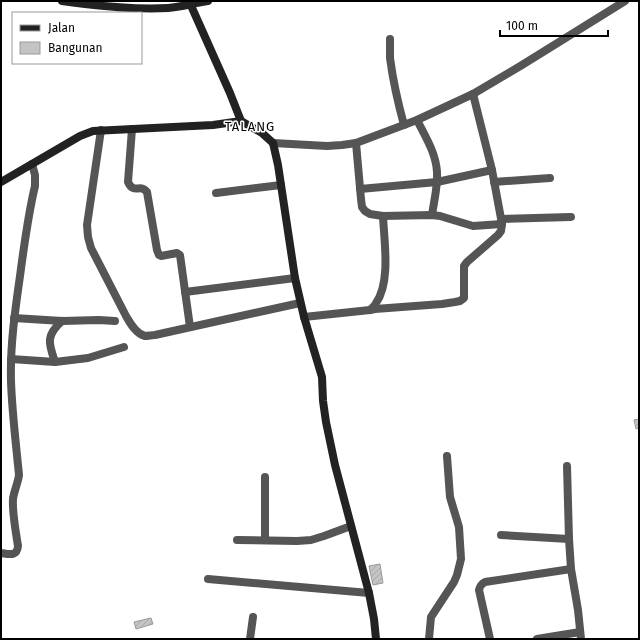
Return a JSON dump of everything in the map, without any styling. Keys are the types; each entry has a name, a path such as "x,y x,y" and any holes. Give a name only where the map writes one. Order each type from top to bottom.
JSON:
{"street":[{"path":"62,1 97,6 129,8 166,8 180,6 190,2 208,1"},
{"path":"273,143 327,146 356,143 417,120 473,94 522,66 625,1"},
{"path":"190,2 241,121"},
{"path":"390,39 390,57 397,98 404,125"},
{"path":"304,317 375,309 442,304 460,301 464,298 464,266 502,231 492,170 473,94"},
{"path":"417,120 432,149 437,171 437,182 432,215"},
{"path":"1,182 80,136 93,131 218,124 241,121 262,132 273,143 278,165 300,303 322,377 326,422 335,465 369,593 376,639"},
{"path":"132,129 128,182 133,189 143,188 147,192 159,255 161,256 177,253 180,255 190,327"},
{"path":"101,130 87,225 88,237 91,248 126,316 131,325 139,333 145,336 156,335 300,303"},
{"path":"356,143 362,207 365,212 370,214 383,216 432,215 473,226 501,222 571,218"},
{"path":"1,553 13,554 18,550 13,505 14,493 19,480 19,475 13,413 11,359 14,318 36,186 32,164"},
{"path":"360,189 437,182 492,170"},
{"path":"494,182 550,178"},
{"path":"216,193 281,185"},
{"path":"370,310 377,303 384,282 386,261 383,216"},
{"path":"185,292 295,278"},
{"path":"14,318 62,321 115,321"},
{"path":"55,362 51,349 50,336 62,321"},
{"path":"11,359 55,362 88,358 124,347"},
{"path":"429,639 431,617 454,582 461,559 460,527 450,496 447,456"},
{"path":"536,639 581,636 569,539 567,466"},
{"path":"265,477 265,540"},
{"path":"237,540 311,540 351,526"},
{"path":"500,535 569,539"},
{"path":"490,639 479,590 482,583 572,569"},
{"path":"208,579 369,593"},
{"path":"250,639 253,617"}],"building":[{"path":"639,419 639,428 636,429 634,420"},
{"path":"380,564 383,583 373,585 369,566"},
{"path":"151,618 153,624 136,629 134,622"}],"district":[{"name":"TALANG","path":"250,126"}]}
